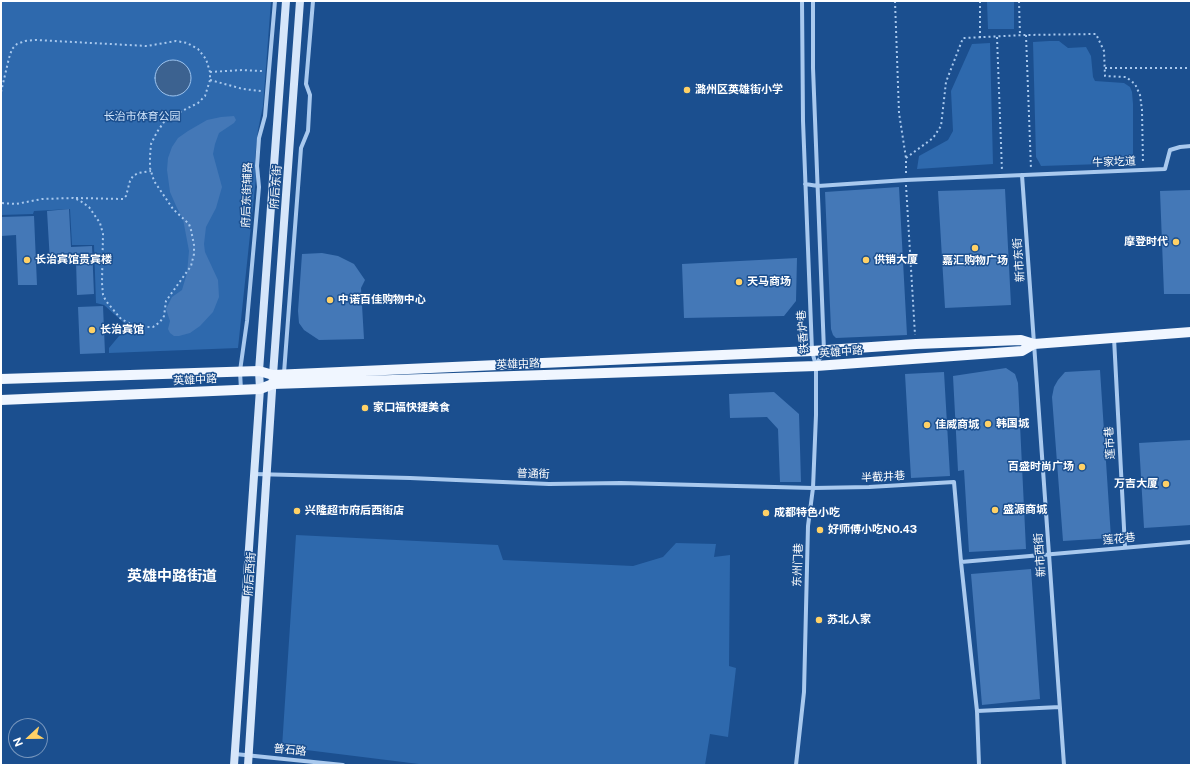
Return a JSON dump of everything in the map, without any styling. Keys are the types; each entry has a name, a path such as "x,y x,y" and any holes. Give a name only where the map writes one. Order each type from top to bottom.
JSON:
{"main road":[{"name":"府后东街","path":"260,389 259,371 286,1"},
{"name":"府后东街","path":"273,379 300,1"},
{"name":"英雄中路","path":"1,400 260,389 273,379 284,374 812,351 916,344 1021,340 1034,344 1191,332"},
{"name":"英雄中路","path":"1,379 240,371 259,371 273,379 816,366 1022,351 1034,344"},
{"name":"府后西街","path":"248,765 273,379"},
{"name":"府后西街","path":"234,765 260,389"}],"street":[{"name":"府后东街辅路","path":"241,390 240,371 247,321 259,187 257,166 259,138 265,116 275,1"},
{"path":"284,374 302,148 308,131 310,95 306,84 313,1"},
{"name":"铁香炉巷","path":"802,1 805,184 812,351 816,366"},
{"name":"铁香炉巷","path":"813,1 824,350 816,366"},
{"name":"牛家圪道","path":"805,184 818,186 906,180 1165,169 1170,150 1191,146"},
{"name":"新市东街","path":"1022,175 1034,344"},
{"name":"莲市巷","path":"1114,337 1125,547"},
{"name":"新市西街","path":"1034,344 1064,765"},
{"name":"东州门巷","path":"796,765 804,692 808,526 813,488 816,415 816,366"},
{"name":"普通街","path":"253,474 267,473 549,484 628,483 813,488"},
{"name":"半截井巷","path":"813,488 869,487 954,482 961,562"},
{"name":"莲花巷","path":"961,562 1191,542"},
{"path":"961,562 977,711 979,765"},
{"path":"977,711 1060,707"},
{"name":"普石路","path":"234,754 249,754 343,765"}],"path":[{"path":"895,1 899,112 906,158 916,344"},
{"path":"980,1 980,38"},
{"path":"1019,1 1020,35"},
{"path":"906,158 933,138 942,126 946,82 963,38 1020,35 1096,34 1104,51 1105,76 1126,77 1135,84 1140,95 1142,110 1143,170"},
{"path":"1026,35 1031,174"},
{"path":"997,37 1002,176"},
{"path":"1,92 12,49 17,44 25,41 36,40 147,46 176,41 187,43 198,49 206,59 210,72 210,80 204,96 198,103 172,116 164,122 157,132 152,144 150,156 151,171 154,181 173,209 189,224 194,245 194,254 190,266 166,301 164,316 160,322 145,328 129,323 121,318 106,301 103,295 103,234 100,223 89,207 73,198"},
{"path":"1105,68 1191,68"},
{"path":"210,72 242,70 268,72"},
{"path":"210,80 243,89 267,91"},
{"path":"1,203 16,204 42,199 123,199 126,196 133,176 138,173 151,171"}],"green space":[{"name":"长治市体育公园","path":"1,1 271,1 263,106 258,130 255,158 256,178 238,348 109,353 109,348 124,330 124,323 104,305 96,303 94,245 72,245 70,209 34,211 33,214 1,215"},
{"path":"1014,1 1014,29 988,29 987,2"},
{"path":"1059,41 1068,48 1086,47 1091,56 1093,77 1095,81 1124,83 1130,87 1133,104 1133,163 1041,166 1036,157 1033,42"},
{"path":"990,43 993,164 917,169 919,156 948,140 953,131 951,91 972,44"},
{"path":"296,535 498,545 503,560 633,566 663,557 676,543 716,544 714,557 730,555 729,666 736,668 728,737 710,734 705,765 427,765 282,747"}],"shaded area":[{"path":"173,60 183,63 188,68 191,78 188,88 183,93 173,96 163,93 158,88 155,78 158,68 163,63"}],"building":[{"path":"234,116 236,120 234,123 219,133 215,144 213,154 222,187 216,208 206,227 204,244 205,252 218,280 219,297 213,312 200,326 190,333 174,336 168,329 170,321 166,309 172,297 182,290 187,273 189,251 183,219 170,192 167,170 168,158 172,147 178,138 188,131 207,120"},
{"name":"供销大厦","path":"899,187 907,335 836,338 831,329 825,192"},
{"name":"嘉汇购物广场","path":"1005,189 1011,305 945,308 938,191"},
{"name":"摩登时代","path":"1191,190 1191,294 1164,294 1160,191"},
{"path":"69,209 71,247 92,246 94,294 77,295 76,260 50,262 47,211"},
{"name":"长治宾馆贵宾楼","path":"34,216 37,285 18,285 16,235 1,236 1,217"},
{"name":"中诺百佳购物中心","path":"322,253 338,256 354,264 365,280 361,288 364,339 319,340 304,330 299,323 298,311 302,254"},
{"name":"天马商场","path":"797,258 796,301 784,316 684,318 682,264"},
{"name":"长治宾馆","path":"103,306 105,353 80,354 78,307"},
{"path":"1006,368 1015,374 1018,383 1026,549 969,552 964,470 958,471 953,376"},
{"name":"百盛时尚广场","path":"1100,370 1111,538 1063,541 1052,397 1054,387 1065,372"},
{"name":"佳威商城","path":"944,372 950,476 911,478 905,374"},
{"path":"774,392 799,414 801,482 780,482 778,429 767,417 730,418 729,394"},
{"name":"万吉大厦","path":"1191,440 1191,525 1144,528 1139,443"},
{"path":"1031,569 1040,699 982,705 971,574"}],"place":[{"name":"潞州区英雄街小学","path":"687,90"},
{"name":"摩登时代","path":"1176,242"},
{"name":"嘉汇购物广场","path":"975,248"},
{"name":"长治宾馆贵宾楼","path":"27,260"},
{"name":"供销大厦","path":"866,260"},
{"name":"天马商场","path":"739,282"},
{"name":"中诺百佳购物中心","path":"330,300"},
{"name":"长治宾馆","path":"92,330"},
{"name":"家口福快捷美食","path":"365,408"},
{"name":"韩国城","path":"988,424"},
{"name":"佳威商城","path":"927,425"},
{"name":"百盛时尚广场","path":"1082,467"},
{"name":"万吉大厦","path":"1166,484"},
{"name":"盛源商城","path":"995,510"},
{"name":"兴隆超市府后西街店","path":"297,511"},
{"name":"成都特色小吃","path":"766,513"},
{"name":"好师傅小吃NO.43","path":"820,530"},
{"name":"苏北人家","path":"819,620"}],"district":[{"name":"英雄中路街道","path":"172,576"}]}
